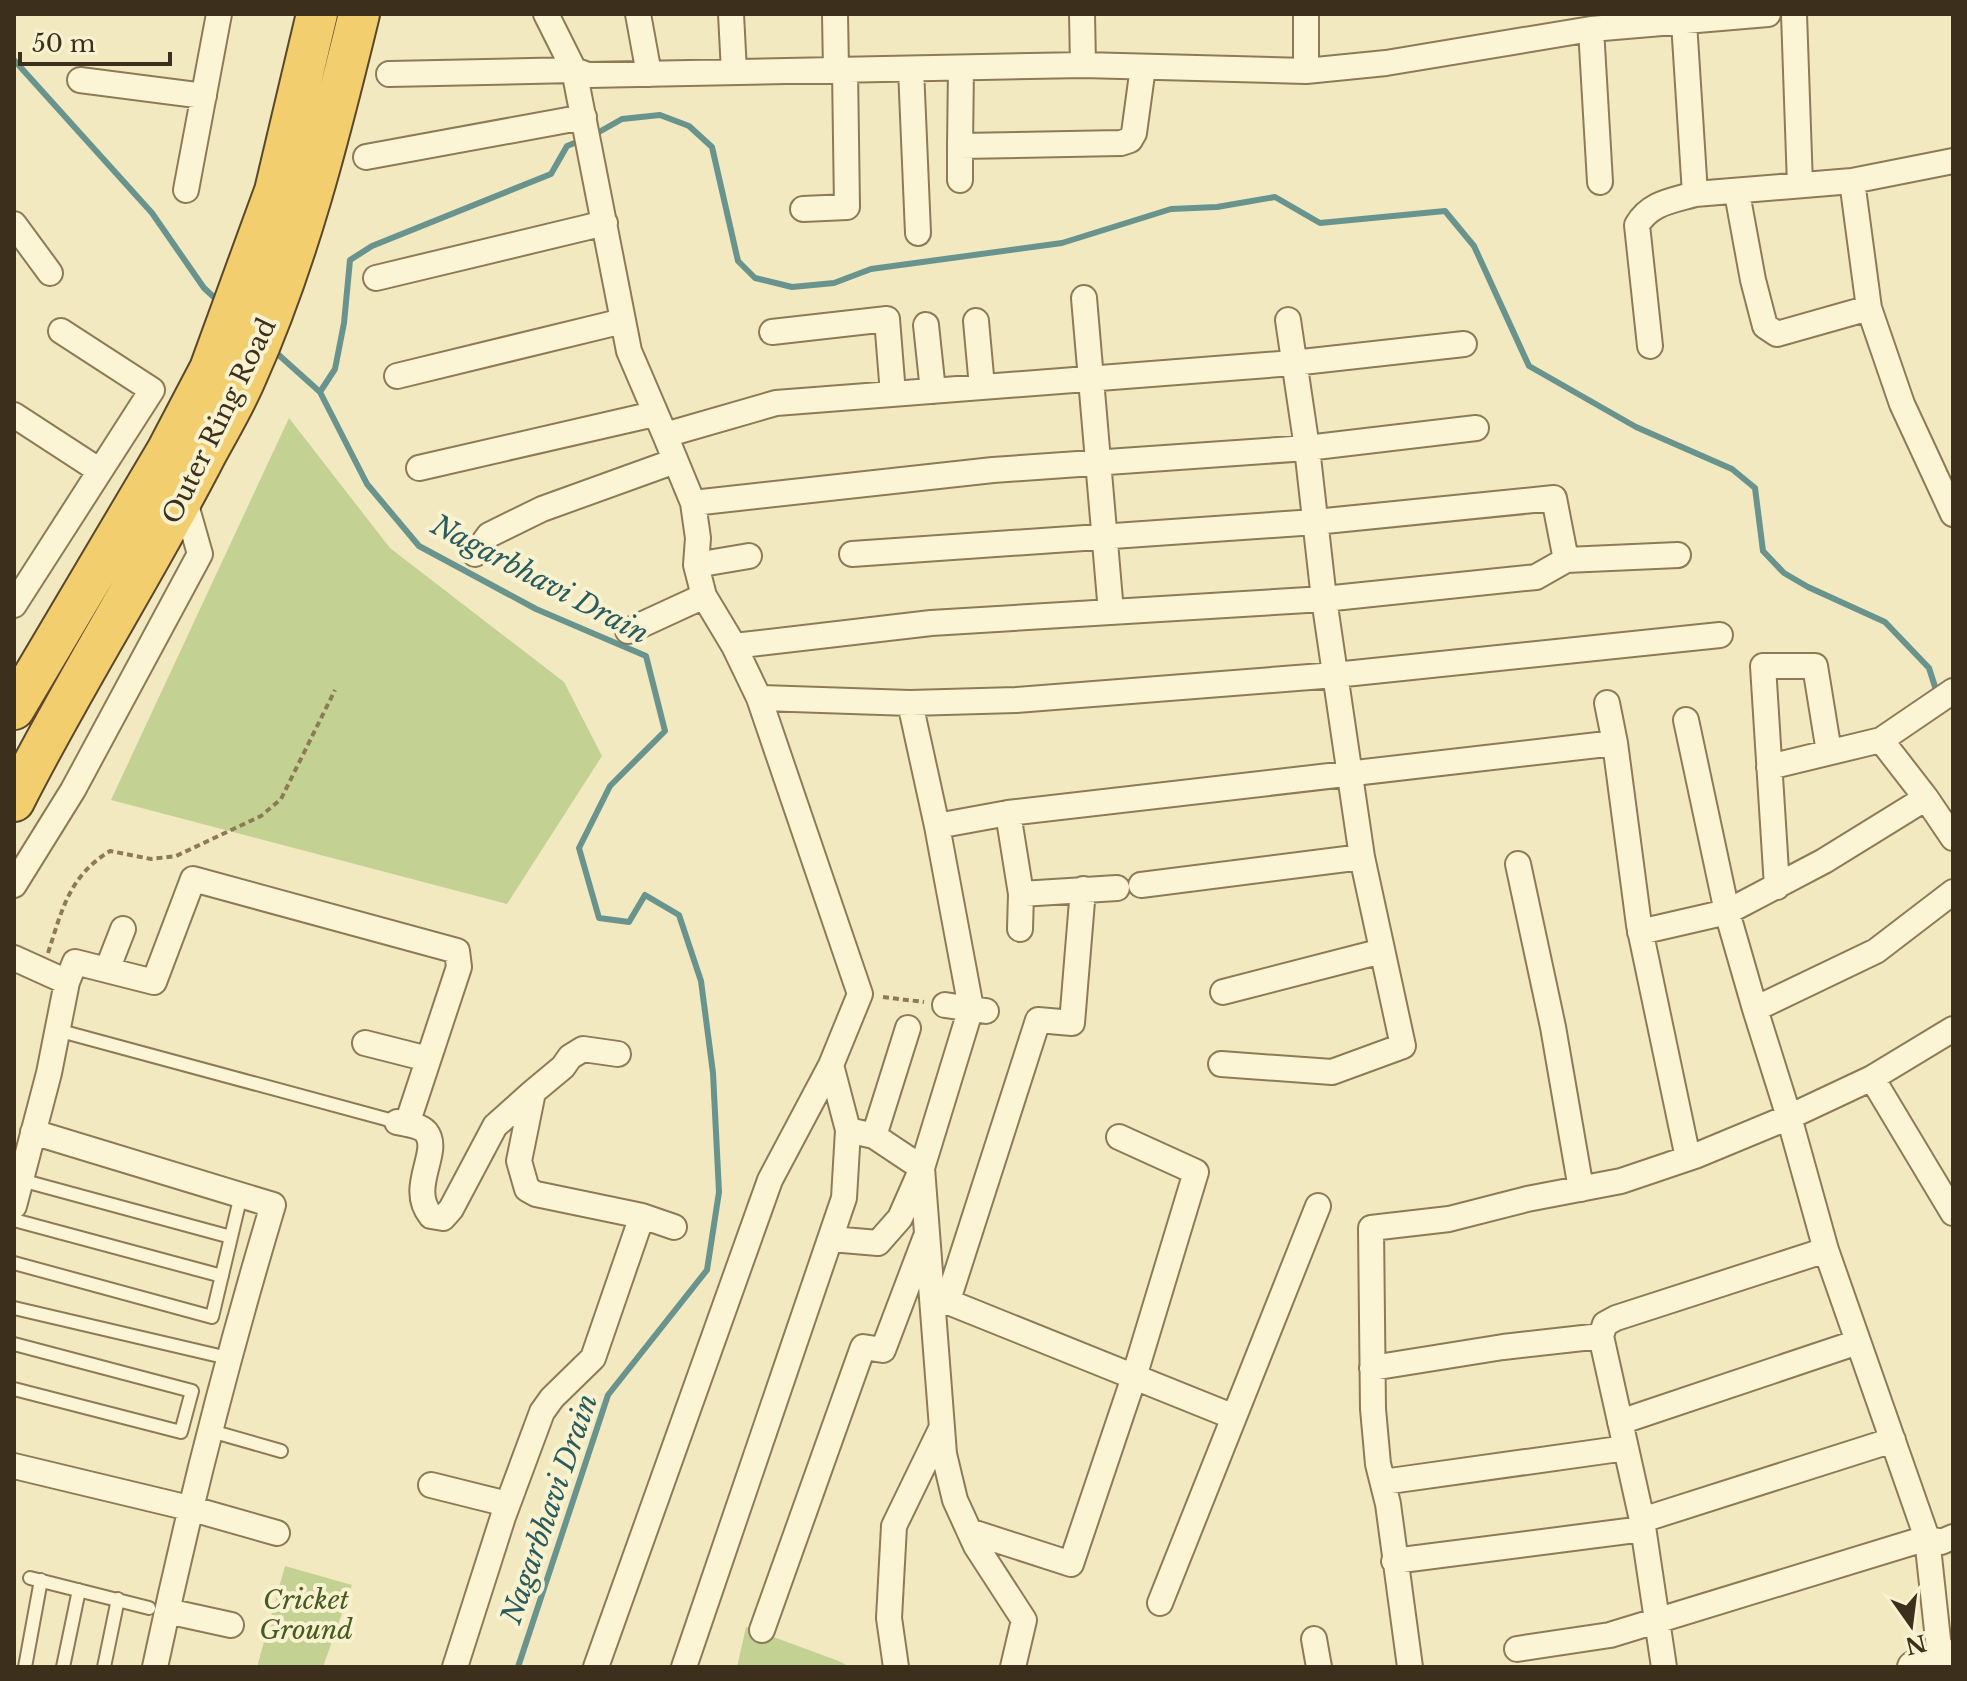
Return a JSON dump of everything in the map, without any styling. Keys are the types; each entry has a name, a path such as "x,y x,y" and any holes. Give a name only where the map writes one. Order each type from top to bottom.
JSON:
{"highway":[{"name":"Outer Ring Road","path":"14,709 167,451 210,369 275,191 317,14"},
{"name":"Outer Ring Road","path":"14,801 45,740 184,498 245,379 276,304 309,206 359,14"}],"street":[{"path":"186,190 219,14"},
{"path":"546,14 574,70 629,351 693,503 698,538 696,565 704,596 734,646 759,698 872,995 770,1180 596,1667"},
{"path":"638,14 649,74"},
{"path":"731,14 734,72"},
{"path":"803,209 847,207 835,14"},
{"path":"1082,14 1083,65"},
{"path":"1306,14 1306,71"},
{"path":"389,74 574,70 588,75 1083,65 1306,71 1386,63 1591,29 1768,14"},
{"path":"1794,14 1800,185"},
{"path":"1684,22 1695,194"},
{"path":"1591,29 1600,182"},
{"path":"960,146 1121,143 1130,140 1134,133 1143,67"},
{"path":"960,180 961,68"},
{"path":"911,69 918,233"},
{"path":"80,80 204,96"},
{"path":"366,157 585,119"},
{"path":"1650,346 1637,225 1655,205 1695,194 1737,193 1852,181 1953,161"},
{"path":"1852,181 1869,308 1902,404 1950,499"},
{"path":"1737,193 1765,326 1777,334 1869,308"},
{"path":"376,278 605,223"},
{"path":"14,224 50,273"},
{"path":"1084,298 1111,612"},
{"path":"772,332 887,319 893,394"},
{"path":"1221,1064 1332,1072 1403,1046 1362,857 1324,599 1307,448 1288,320"},
{"path":"397,376 623,321"},
{"path":"976,321 982,387"},
{"path":"926,325 933,391"},
{"path":"14,605 152,390 61,331"},
{"path":"419,468 724,416 776,403 1293,363 1464,344"},
{"path":"14,415 100,471"},
{"path":"693,503 1100,461 1307,448 1476,428"},
{"path":"475,554 489,535 542,509 675,461"},
{"path":"14,885 73,790 200,554 184,498"},
{"path":"852,554 1315,522 1554,498 1566,560"},
{"path":"734,646 931,623 1324,599 1536,577 1566,560 1678,555"},
{"path":"696,565 749,556"},
{"path":"628,631 704,596"},
{"path":"759,698 910,703 1016,700 1335,675 1720,635"},
{"path":"1777,887 1763,666 1815,666 1829,752"},
{"path":"1769,767 1881,740 1953,691"},
{"path":"831,1239 878,1243 900,1218 922,1168 980,1010 910,703"},
{"path":"1607,703 1640,932 1688,1158"},
{"path":"1686,720 1727,912 1826,1250 1927,1538 1937,1661"},
{"path":"1881,740 1953,838"},
{"path":"937,826 1008,813 1615,743"},
{"path":"1640,932 1727,912 1824,861 1926,798"},
{"path":"1008,813 1021,894 1020,929"},
{"path":"1021,894 1129,886 1362,857"},
{"path":"1518,864 1553,1027 1581,1189"},
{"path":"14,1206 67,982 75,962 154,982 193,879 457,951 459,967 428,1059 402,1123 419,1127 427,1133 431,1144 422,1186 423,1206 431,1216 443,1218 451,1209 495,1126 563,1067 570,1057 583,1049 618,1054"},
{"path":"940,1299 1038,1020 1072,1023 1083,889"},
{"path":"1755,1009 1876,951 1953,892"},
{"path":"107,970 123,929"},
{"path":"1223,992 1382,951"},
{"path":"14,958 67,982"},
{"path":"945,1005 980,1010"},
{"path":"874,1136 908,1028"},
{"path":"1410,1667 1375,1423 1371,1228 1449,1219 1621,1181 1789,1117 1872,1078 1953,1029"},
{"path":"365,1043 428,1059"},
{"path":"684,1667 844,1198 848,1130 831,1065"},
{"path":"1872,1078 1953,1213"},
{"path":"533,1092 519,1161 527,1189 536,1194 642,1216 674,1227"},
{"path":"848,1130 874,1136 922,1168"},
{"path":"33,1132 273,1205 228,1358 205,1461 158,1610 155,1667"},
{"path":"969,1531 1071,1564 1134,1377 1196,1172 1119,1137"},
{"path":"922,1168 928,1233 940,1299 944,1454 955,1500 976,1546 1024,1620 1013,1667"},
{"path":"1160,1603 1318,1206"},
{"path":"455,1667 507,1504 542,1412 593,1358 642,1216"},
{"path":"762,1630 863,1347 883,1350 928,1233"},
{"path":"1664,1667 1642,1524 1601,1336 1605,1324 1826,1250"},
{"path":"940,1299 1234,1417"},
{"path":"1372,1368 1503,1347 1601,1336"},
{"path":"1620,1422 1858,1342"},
{"path":"896,1667 889,1618 894,1526 942,1427"},
{"path":"1394,1561 1642,1524 1893,1440"},
{"path":"1383,1482 1626,1448"},
{"path":"14,1466 189,1508 277,1533"},
{"path":"431,1485 507,1504"},
{"path":"1517,1649 1610,1635 1927,1538 1941,1542 1953,1537"},
{"path":"158,1610 231,1625"},
{"path":"1314,1639 1319,1667"}],"lane":[{"path":"57,1030 402,1123"},
{"path":"21,1180 231,1237"},
{"path":"14,1263 212,1317 241,1195"},
{"path":"14,1220 222,1276"},
{"path":"14,1308 228,1358"},
{"path":"14,1344 192,1391 181,1432 14,1389"},
{"path":"211,1431 281,1451"},
{"path":"14,1664 25,1667 36,1579 158,1610"},
{"path":"63,1667 79,1590"},
{"path":"104,1667 118,1599"}],"path":[{"path":"43,971 74,884 90,863 110,851 151,859 176,856 261,816 281,799 335,690"},
{"path":"872,995 945,1005"}],"green space":[{"path":"289,418 390,548 564,682 602,756 507,904 111,800"},
{"name":"Cricket Ground","path":"285,1566 352,1585 323,1667 257,1667"},
{"path":"746,1627 836,1660 845,1664 844,1667 737,1667"}],"waterway":[{"name":"Nagarbhavi Drain","path":"14,60 152,213 204,288 218,301"},
{"path":"592,136 622,119 660,115 689,126 712,147 738,261 755,278 792,287 834,283 871,269 1062,243 1171,209 1217,207 1275,197 1320,223 1445,211 1474,246 1529,366 1636,427 1732,469 1755,488 1763,551 1784,573 1808,587 1885,622 1929,668 1937,693"},
{"path":"320,392 335,369 344,323 350,260 372,246 551,174 567,146 582,140"},
{"name":"Nagarbhavi Drain","path":"271,348 320,392 367,484 419,546 536,609 646,656 665,731 610,786 579,848 599,918 629,922 645,895 679,915 701,981 713,1073 719,1192 707,1270 608,1395 518,1667"}]}
